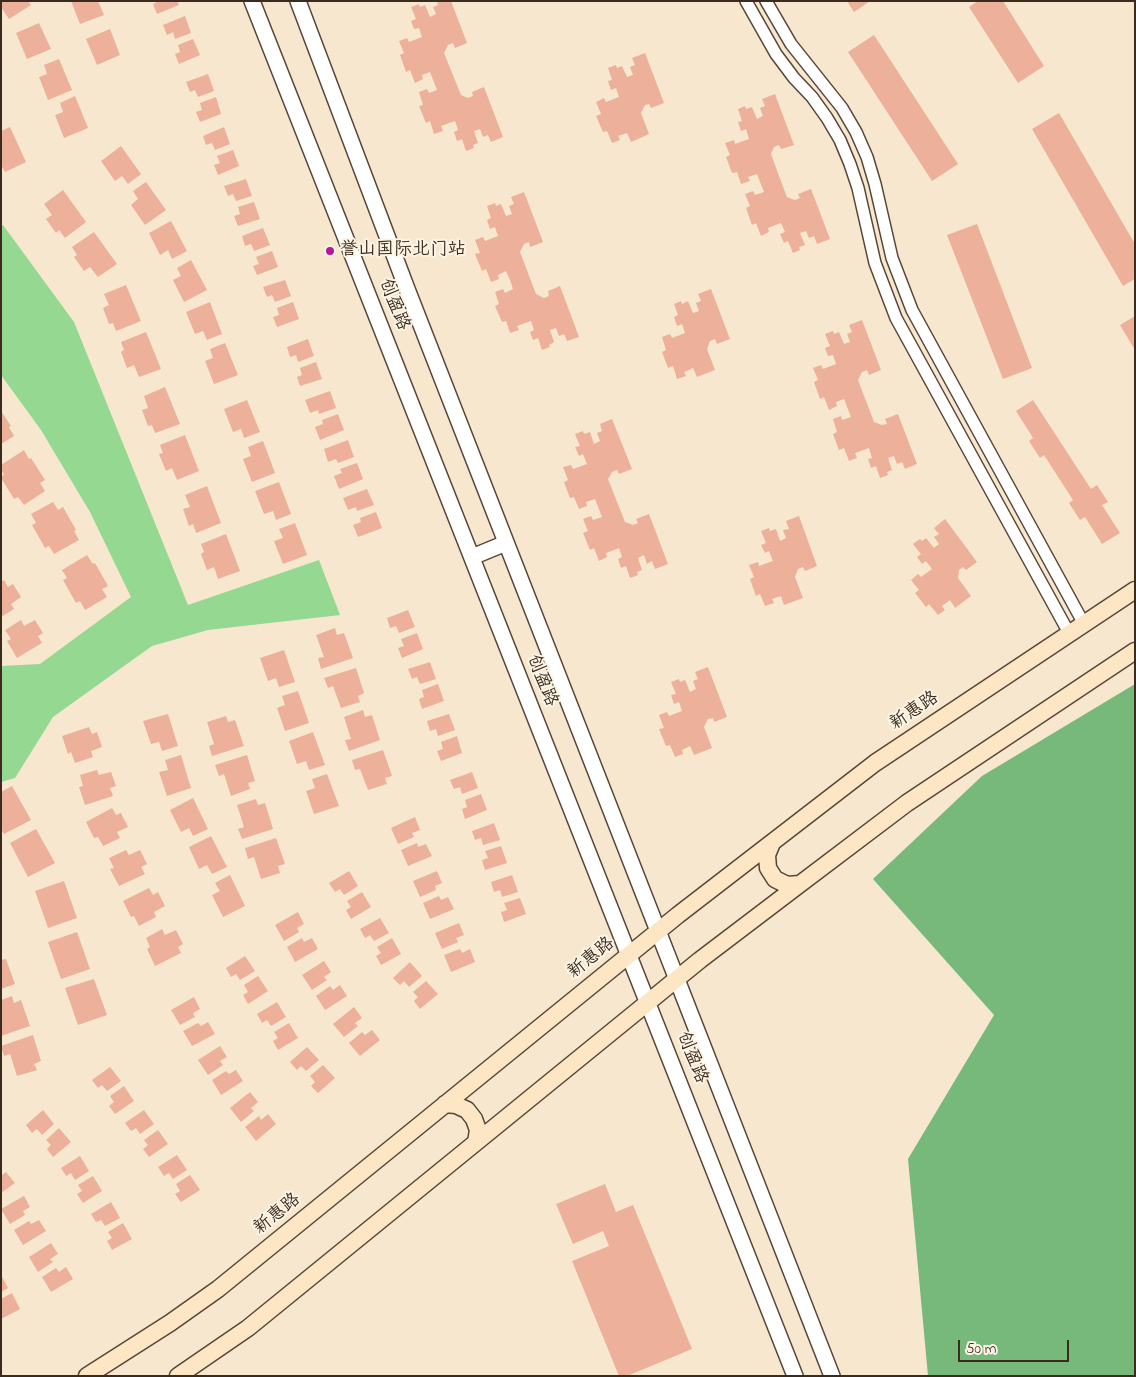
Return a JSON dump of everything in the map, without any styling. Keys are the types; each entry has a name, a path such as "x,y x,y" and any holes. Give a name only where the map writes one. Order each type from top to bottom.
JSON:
{"main road":[{"name":"新惠路","path":"87,1376 162,1328 218,1289 629,954 876,763 1135,590"},
{"path":"178,1376 248,1328 648,1002 906,803 1135,651"},
{"path":"772,842 766,854 768,868 775,879 787,885 800,884"},
{"path":"445,1104 456,1105 467,1110 474,1119 478,1130 476,1142"}],"street":[{"name":"创盈路","path":"252,1 795,1376"},
{"name":"创盈路","path":"298,1 407,289 832,1376"},
{"path":"746,1 776,54 794,78 812,97 840,140 858,188 875,263 896,318 1070,633"},
{"path":"766,1 791,44 826,86 856,132 867,157 875,184 892,258 912,310 1084,624"},
{"path":"472,556 506,543"}],"green space":[{"path":"3,225 74,322 188,605 319,560 340,615 208,630 152,646 53,717 15,778 1,782 1,666 40,664 131,597 90,512 41,430 1,375 1,226"},
{"path":"1135,684 1135,1376 928,1376 908,1159 994,1015 873,879 982,776"}],"building":[{"path":"1,1 28,1 31,5 9,19 1,7"},
{"path":"71,1 98,1 104,15 80,24"},
{"path":"159,1 177,1 179,5 157,14 153,4"},
{"path":"437,1 451,1 467,43 455,48 453,43 448,45 444,53 461,95 468,98 473,96 472,92 484,87 503,137 491,142 488,135 483,137 480,129 474,131 478,143 473,145 474,148 466,151 462,139 457,141 454,132 458,130 455,121 441,126 443,131 434,134 430,121 426,123 419,106 423,105 419,92 427,89 429,93 437,90 430,72 422,75 423,79 415,83 410,70 406,72 400,55 404,53 399,41 407,38 409,42 422,37 419,28 414,29 411,21 416,19 411,7 419,4 420,7 425,5 430,17 436,14 433,7 438,5"},
{"path":"847,1 870,1 854,12"},
{"path":"978,1 1003,1 1044,66 1018,83 969,7"},
{"path":"185,16 191,33 175,39 173,32 167,35 163,25"},
{"path":"39,23 51,49 27,59 16,33"},
{"path":"110,29 120,55 97,65 86,39"},
{"path":"874,35 958,164 932,181 848,52"},
{"path":"193,39 200,55 179,64 175,54 180,52 178,45"},
{"path":"645,53 664,103 651,108 649,104 645,105 641,113 649,134 631,142 627,133 618,136 620,140 612,143 607,131 603,132 596,116 601,114 596,102 604,98 606,102 619,97 616,88 611,90 608,81 612,80 608,68 616,65 617,68 622,66 627,77 633,75 630,67 635,65 632,58"},
{"path":"59,59 72,90 48,100 39,77 47,74 44,65"},
{"path":"208,74 214,91 198,97 195,90 190,92 186,82"},
{"path":"775,94 794,145 781,149 779,145 774,147 771,154 779,176 787,197 795,200 800,198 798,194 811,189 830,239 817,244 814,236 809,238 806,231 800,233 805,245 799,247 800,250 793,253 788,241 784,243 780,234 785,232 781,223 768,228 769,232 761,236 756,223 752,225 746,208 750,206 745,194 753,191 755,195 764,192 757,174 748,177 750,181 741,184 737,172 732,173 726,157 730,155 725,143 734,140 735,144 749,139 746,129 741,131 738,122 742,121 738,109 745,106 746,109 752,107 757,119 763,116 760,108 765,106 762,99"},
{"path":"75,96 88,128 64,138 55,115 63,112 60,103"},
{"path":"216,97 221,114 200,122 196,112 202,110 200,103"},
{"path":"1059,113 1135,244 1135,279 1123,286 1032,129"},
{"path":"10,127 26,162 5,172 1,165 1,131"},
{"path":"224,127 230,144 215,150 212,143 206,145 203,136"},
{"path":"121,146 141,174 128,184 122,176 115,181 101,161"},
{"path":"233,150 239,166 218,175 214,165 220,163 217,156"},
{"path":"246,179 252,196 236,201 233,194 228,196 224,186"},
{"path":"146,182 166,210 145,225 131,205 138,199 133,191"},
{"path":"63,190 86,222 65,238 59,230 56,233 46,219 52,215 44,204"},
{"path":"524,192 543,242 530,247 529,242 524,244 520,252 536,294 544,298 549,296 548,291 560,286 579,337 567,341 564,334 559,336 556,328 550,330 554,342 549,345 550,347 542,350 538,338 533,340 530,332 534,330 531,321 517,326 519,330 510,333 506,321 502,322 495,306 499,304 495,292 503,289 505,293 513,289 510,280 506,271 498,275 499,279 491,282 486,269 482,271 475,254 480,253 475,240 483,237 485,241 498,236 495,227 490,229 487,220 491,218 487,206 495,203 496,206 501,204 506,216 512,214 509,206 514,204 511,197"},
{"path":"254,202 260,219 238,226 234,216 240,214 238,207"},
{"path":"171,221 187,251 172,259 168,250 160,255 149,233"},
{"path":"977,224 1032,368 1003,379 947,235"},
{"path":"263,228 270,245 254,251 251,244 245,246 242,236"},
{"path":"94,232 117,264 98,277 90,267 84,271 74,257 77,255 72,247"},
{"path":"272,251 278,267 257,275 253,266 259,264 256,257"},
{"path":"191,260 207,290 184,302 173,280 181,276 177,268"},
{"path":"285,280 291,296 275,302 272,295 267,297 263,287"},
{"path":"126,285 141,321 116,331 113,323 109,324 103,308 109,305 104,294"},
{"path":"711,289 730,339 717,344 715,339 710,341 707,349 715,370 697,377 693,368 684,372 686,376 677,379 673,366 668,368 662,352 666,350 662,337 670,334 672,338 685,333 682,324 677,326 674,317 678,315 674,304 681,301 682,304 688,301 693,313 699,311 696,303 701,301 698,294"},
{"path":"210,302 222,334 207,340 203,331 195,334 186,312"},
{"path":"293,302 299,319 277,327 273,317 279,315 277,308"},
{"path":"1135,316 1135,350 1120,325"},
{"path":"862,320 881,370 869,375 867,370 862,372 858,380 874,422 882,425 887,424 885,419 898,414 917,464 905,469 902,462 897,464 894,456 888,458 892,470 887,472 888,475 880,478 876,466 871,468 868,459 872,458 869,448 855,453 857,458 849,461 844,448 839,450 833,434 837,432 833,419 841,416 842,420 851,417 844,399 836,402 837,406 829,410 824,397 820,399 814,382 818,380 813,368 821,365 823,369 836,364 833,355 828,356 825,348 830,346 825,334 833,331 834,334 839,332 844,344 850,342 847,334 852,332 849,325"},
{"path":"146,332 161,369 139,377 134,365 127,368 121,352 124,350 121,342"},
{"path":"308,339 314,356 298,362 296,355 290,357 287,347"},
{"path":"225,343 238,375 214,384 205,361 213,358 210,349"},
{"path":"316,362 322,379 300,386 297,377 302,375 300,368"},
{"path":"165,387 180,424 155,433 152,425 148,426 142,410 148,408 144,396"},
{"path":"330,391 336,408 319,414 318,410 310,413 305,400"},
{"path":"247,400 260,432 244,438 241,429 233,432 224,409"},
{"path":"1033,400 1091,489 1097,485 1108,502 1102,505 1120,533 1102,544 1085,517 1080,520 1069,503 1073,500 1044,455 1040,458 1029,441 1033,438 1016,411"},
{"path":"1,411 11,426 9,427 14,436 1,444"},
{"path":"338,414 344,430 320,440 315,427 323,424 322,420"},
{"path":"612,419 632,469 619,474 617,470 612,472 608,479 625,522 633,525 638,523 636,519 649,514 668,564 655,569 652,561 647,564 644,555 638,558 642,570 637,572 638,575 630,578 626,566 621,568 618,559 622,557 619,548 606,553 607,557 599,561 594,548 590,550 583,533 588,531 583,519 591,516 593,520 602,517 595,499 586,502 587,506 579,509 574,497 570,498 564,482 568,480 563,467 571,465 573,469 587,464 583,454 579,456 575,447 580,446 575,434 583,431 584,434 590,432 594,444 600,441 597,433 602,431 600,424"},
{"path":"185,435 199,471 177,480 172,468 166,471 159,454 163,453 160,445"},
{"path":"348,440 354,457 338,463 336,459 328,462 324,449"},
{"path":"263,441 275,473 252,482 243,459 251,456 248,447"},
{"path":"24,450 45,480 40,483 45,491 24,505 18,497 14,499 1,478 4,474 1,470 1,465"},
{"path":"357,463 363,479 339,489 334,476 342,473 340,469"},
{"path":"279,482 291,514 276,520 273,511 264,514 255,491"},
{"path":"207,486 221,523 196,533 193,524 189,526 183,509 190,507 185,495"},
{"path":"367,489 374,505 357,511 356,507 348,510 343,498"},
{"path":"53,502 58,510 63,507 76,530 74,531 79,540 54,554 49,546 45,548 32,525 36,523 31,514"},
{"path":"376,512 382,528 358,537 353,525 361,522 360,518"},
{"path":"799,516 817,566 805,571 803,567 798,569 795,577 803,598 784,605 781,596 772,599 774,603 765,606 760,594 756,596 750,579 754,577 749,565 758,562 759,566 773,561 769,551 765,553 761,545 766,543 761,531 769,528 770,531 776,529 780,541 786,538 783,530 789,529 786,521"},
{"path":"945,519 977,562 966,570 963,567 959,570 958,578 971,596 955,608 950,600 942,606 945,610 938,615 929,604 926,607 915,593 919,590 911,580 918,574 921,577 932,569 926,561 922,564 917,557 921,554 913,544 920,539 922,541 926,538 934,548 939,544 934,537 939,534 934,528"},
{"path":"295,523 307,555 283,564 274,541 283,538 279,529"},
{"path":"226,534 240,571 218,579 214,567 207,570 201,554 204,552 201,544"},
{"path":"87,555 93,564 95,563 108,586 102,589 107,597 85,610 80,601 76,603 63,580 67,578 62,570"},
{"path":"4,580 8,587 13,584 21,597 11,604 14,609 1,617 1,582"},
{"path":"408,610 415,627 399,633 396,626 390,628 387,618"},
{"path":"21,620 24,626 35,620 43,633 38,636 42,643 17,658 7,641 11,639 5,630"},
{"path":"335,628 337,635 344,633 353,658 321,669 318,658 324,657 316,635"},
{"path":"417,633 423,649 402,658 398,648 404,646 401,639"},
{"path":"284,650 295,682 279,687 276,678 268,681 260,658"},
{"path":"430,662 436,679 420,684 417,677 412,679 408,669"},
{"path":"708,667 727,717 714,722 713,718 708,719 704,727 712,748 694,755 690,746 682,750 683,754 675,757 670,745 666,746 659,729 664,728 659,715 667,712 669,716 682,711 679,702 674,704 671,695 676,694 671,682 679,679 680,682 685,680 690,692 696,689 693,681 698,679 695,672"},
{"path":"356,668 364,693 358,696 360,702 341,708 333,686 328,688 324,678"},
{"path":"438,684 444,701 422,709 419,699 424,697 422,690"},
{"path":"298,691 309,723 285,731 277,708 285,705 282,696"},
{"path":"363,710 365,717 372,715 380,740 349,751 345,740 351,739 344,717"},
{"path":"168,714 178,746 162,751 159,742 151,744 143,721"},
{"path":"449,714 455,730 438,736 436,729 430,731 427,721"},
{"path":"226,716 228,722 235,720 244,746 212,756 209,746 214,744 207,722"},
{"path":"89,727 92,734 97,732 102,747 91,751 93,757 75,763 71,752 68,754 62,736"},
{"path":"313,732 325,765 309,770 306,761 297,764 289,741"},
{"path":"457,736 462,753 441,761 437,751 443,749 441,742"},
{"path":"383,750 392,776 385,778 387,784 368,790 360,769 355,770 352,760"},
{"path":"181,755 191,788 167,796 159,772 168,770 165,760"},
{"path":"247,755 255,781 248,783 250,789 231,796 224,774 219,776 215,765"},
{"path":"97,770 99,775 111,772 116,786 110,788 113,796 85,805 79,787 83,786 80,775"},
{"path":"472,772 478,788 462,794 460,787 454,789 450,780"},
{"path":"327,774 339,806 314,814 306,791 315,788 312,779"},
{"path":"12,786 31,820 4,834 1,829 1,792"},
{"path":"481,794 487,810 465,819 462,809 467,807 465,800"},
{"path":"193,798 208,829 193,836 189,828 181,832 170,810"},
{"path":"256,799 258,805 265,803 273,829 242,839 238,829 244,827 237,805"},
{"path":"112,808 116,815 121,813 128,827 117,832 120,838 103,846 98,837 94,838 86,822"},
{"path":"415,817 420,830 412,833 414,837 398,844 391,828"},
{"path":"494,823 500,840 483,845 481,838 475,840 472,831"},
{"path":"36,829 55,863 28,877 10,843"},
{"path":"211,836 227,867 212,874 207,865 199,869 189,847"},
{"path":"276,838 285,864 278,866 280,873 261,879 254,857 248,859 245,848"},
{"path":"417,843 418,847 426,844 432,856 408,866 401,850"},
{"path":"501,846 507,863 485,870 482,860 488,858 485,851"},
{"path":"126,850 129,855 140,850 147,864 141,867 145,874 119,886 110,869 114,868 109,858"},
{"path":"349,871 358,886 344,895 340,889 335,892 329,883"},
{"path":"437,871 442,883 435,886 436,890 420,897 413,881"},
{"path":"230,875 245,906 223,917 212,895 220,891 215,883"},
{"path":"512,875 518,892 502,897 500,890 494,892 491,882"},
{"path":"64,881 77,918 48,928 35,891"},
{"path":"149,888 153,895 158,892 165,906 154,912 156,917 139,926 134,916 131,917 123,901"},
{"path":"362,892 371,907 351,919 346,910 351,907 347,901"},
{"path":"439,896 441,900 448,897 454,909 430,919 423,903"},
{"path":"520,898 526,914 504,922 501,912 507,910 504,903"},
{"path":"298,912 304,924 297,928 299,932 284,941 275,925"},
{"path":"380,918 389,933 374,941 370,935 365,938 360,929"},
{"path":"459,923 464,935 456,938 458,942 442,949 435,933"},
{"path":"162,929 165,935 176,930 183,944 178,947 181,953 155,966 147,949 150,947 146,938"},
{"path":"77,932 90,969 61,979 48,942"},
{"path":"302,938 304,942 312,938 318,949 295,962 287,947"},
{"path":"392,938 401,954 381,965 376,956 381,953 377,947"},
{"path":"460,949 462,953 470,949 475,962 451,972 444,955"},
{"path":"245,956 255,971 240,980 236,974 231,977 226,968"},
{"path":"6,959 15,984 1,989 1,960"},
{"path":"324,961 331,972 324,977 327,980 312,990 302,975"},
{"path":"410,962 422,976 409,987 404,981 400,985 393,978"},
{"path":"258,976 268,991 248,1004 243,995 248,992 244,985"},
{"path":"94,979 107,1015 78,1025 65,988"},
{"path":"426,981 438,994 420,1009 414,1001 418,997 413,992"},
{"path":"340,985 347,996 325,1010 316,996 330,986 333,990"},
{"path":"12,996 14,1003 21,1000 30,1026 1,1036 1,1000"},
{"path":"194,997 200,1009 193,1013 195,1017 180,1025 171,1010"},
{"path":"277,1002 286,1017 271,1026 267,1020 262,1023 257,1014"},
{"path":"354,1007 362,1018 355,1023 358,1026 344,1037 333,1024"},
{"path":"208,1022 215,1034 192,1046 183,1031 198,1023 201,1026"},
{"path":"289,1023 298,1038 278,1050 273,1041 278,1038 274,1032"},
{"path":"372,1030 380,1040 360,1056 349,1043 362,1032 365,1035"},
{"path":"33,1035 41,1061 34,1064 37,1070 17,1076 10,1054 4,1056 1,1046"},
{"path":"220,1046 227,1057 220,1061 223,1065 208,1075 198,1060"},
{"path":"307,1047 319,1060 306,1071 301,1066 297,1070 290,1062"},
{"path":"323,1065 335,1078 318,1093 311,1086 315,1082 310,1076"},
{"path":"110,1067 121,1081 107,1091 102,1085 98,1088 92,1080"},
{"path":"236,1070 243,1081 221,1095 212,1080 226,1071 229,1074"},
{"path":"124,1086 134,1101 115,1114 109,1106 114,1102 110,1096"},
{"path":"250,1092 258,1102 251,1108 254,1111 241,1122 230,1108"},
{"path":"43,1110 54,1124 42,1135 37,1129 32,1133 26,1125"},
{"path":"144,1110 154,1124 140,1134 136,1128 131,1131 125,1123"},
{"path":"268,1114 276,1124 256,1141 245,1127 259,1116 261,1120"},
{"path":"59,1128 71,1142 53,1157 47,1149 51,1145 46,1140"},
{"path":"158,1130 168,1144 149,1157 143,1149 148,1145 144,1140"},
{"path":"177,1155 187,1170 173,1179 169,1173 164,1176 158,1167"},
{"path":"80,1156 89,1171 75,1180 71,1173 66,1176 61,1168"},
{"path":"6,1172 15,1183 1,1193 1,1176"},
{"path":"190,1175 200,1190 181,1202 175,1194 180,1191 176,1184"},
{"path":"93,1176 102,1191 83,1203 77,1194 82,1191 78,1185"},
{"path":"605,1184 616,1212 633,1205 692,1349 627,1376 619,1376 572,1261 609,1246 603,1231 573,1244 556,1204"},
{"path":"24,1196 30,1207 23,1211 25,1215 10,1224 1,1209"},
{"path":"111,1202 120,1218 105,1226 101,1220 96,1222 91,1214"},
{"path":"39,1220 46,1231 23,1245 14,1230 29,1221 31,1224"},
{"path":"123,1223 132,1239 112,1250 107,1241 112,1238 108,1232"},
{"path":"51,1243 58,1254 50,1259 53,1262 38,1272 29,1257"},
{"path":"66,1267 73,1279 51,1292 42,1277 56,1268 59,1272"},
{"path":"1,1275 8,1288 1,1292"},
{"path":"12,1293 20,1309 1,1319 1,1299"}],"place":[{"name":"誉山国际北门站","path":"330,251"}]}
